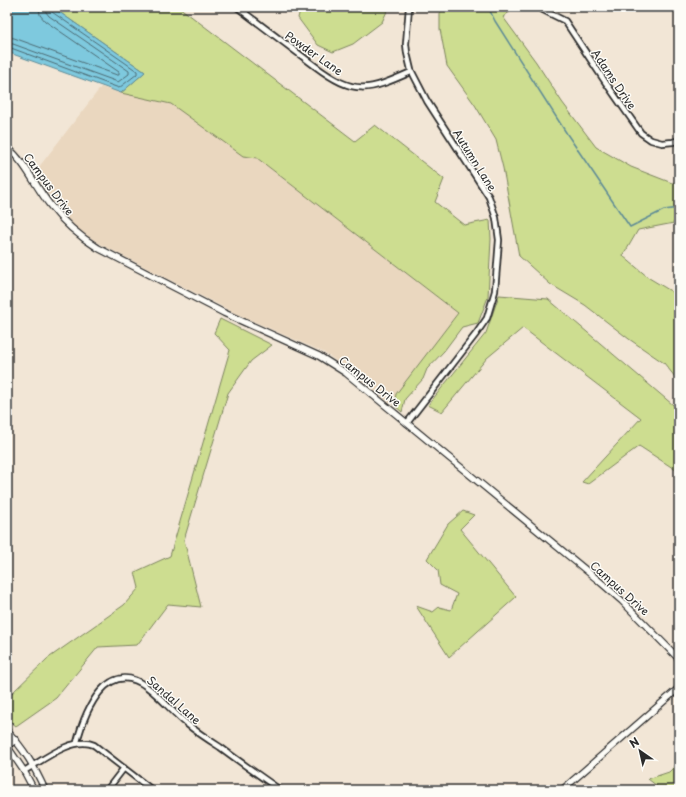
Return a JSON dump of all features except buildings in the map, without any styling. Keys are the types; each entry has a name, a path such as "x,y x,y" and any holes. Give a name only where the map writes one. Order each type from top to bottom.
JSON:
{"street":[{"name":"Powder Lane","path":"237,7 326,75 344,84 357,87 369,87 384,83 411,72"},
{"path":"245,13 248,7"},
{"name":"Autumn Lane","path":"407,423 487,318 495,291 498,240 496,218 489,197 427,101 411,72 406,44 409,7"},
{"name":"Adams Drive","path":"543,10 565,21 641,133 651,140 668,143 679,140"},
{"name":"Campus Drive","path":"7,147 25,167 50,205 63,220 86,240 102,250 224,313 327,360 346,373 598,580 622,601 679,658"},
{"name":"Sandal Lane","path":"77,742 82,723 100,691 112,680 128,678 138,681 147,687 188,725 280,790"},
{"path":"562,790 679,688"},
{"path":"7,731 16,740 34,765 45,790"},
{"path":"16,740 7,747 24,771 34,790"},
{"path":"24,771 68,745 77,742 89,742 152,790"},
{"path":"107,790 124,768"}],"shaded area":[{"path":"145,72 458,313 390,403 353,372 323,352 237,314 102,245 79,230 60,211 35,172 101,87 121,93"}],"green space":[{"path":"52,7 179,7 355,141 375,125 444,179 435,202 464,225 490,220 491,239 488,297 478,323 462,327 444,351 427,369 423,379 405,399 402,412 394,405 396,394 458,313 257,158 243,156 171,104 121,93 145,72"},
{"path":"306,7 389,7 382,22 353,44 333,52 318,45 298,18 300,10"},
{"path":"440,7 516,7 503,17 536,62 562,102 596,147 631,167 672,183 679,181 679,222 638,230 623,256 649,278 679,296 679,382 664,363 629,339 585,305 550,284 519,256 503,168 496,140 475,105 447,66 440,29"},
{"path":"499,295 548,299 679,410 679,472 639,446 588,484 582,482 641,418 523,328 487,358 442,412 428,405 486,333"},
{"path":"220,319 272,345 251,361 228,393 184,540 201,607 168,604 137,645 98,647 56,698 16,726 7,719 7,691 12,693 47,659 124,605 139,588 135,572 170,556 230,350 214,333"},
{"path":"463,511 474,515 460,529 516,597 449,657 416,606 433,612 439,607 451,610 457,594 440,585 438,570 427,559 448,524"},
{"path":"679,762 679,790 658,790 656,788 657,786 648,779 669,772"}],"water":[{"path":"7,7 52,7 145,72 121,93 7,52"}],"waterway":[{"path":"488,7 495,21 567,134 630,227 664,210 679,208"}]}
